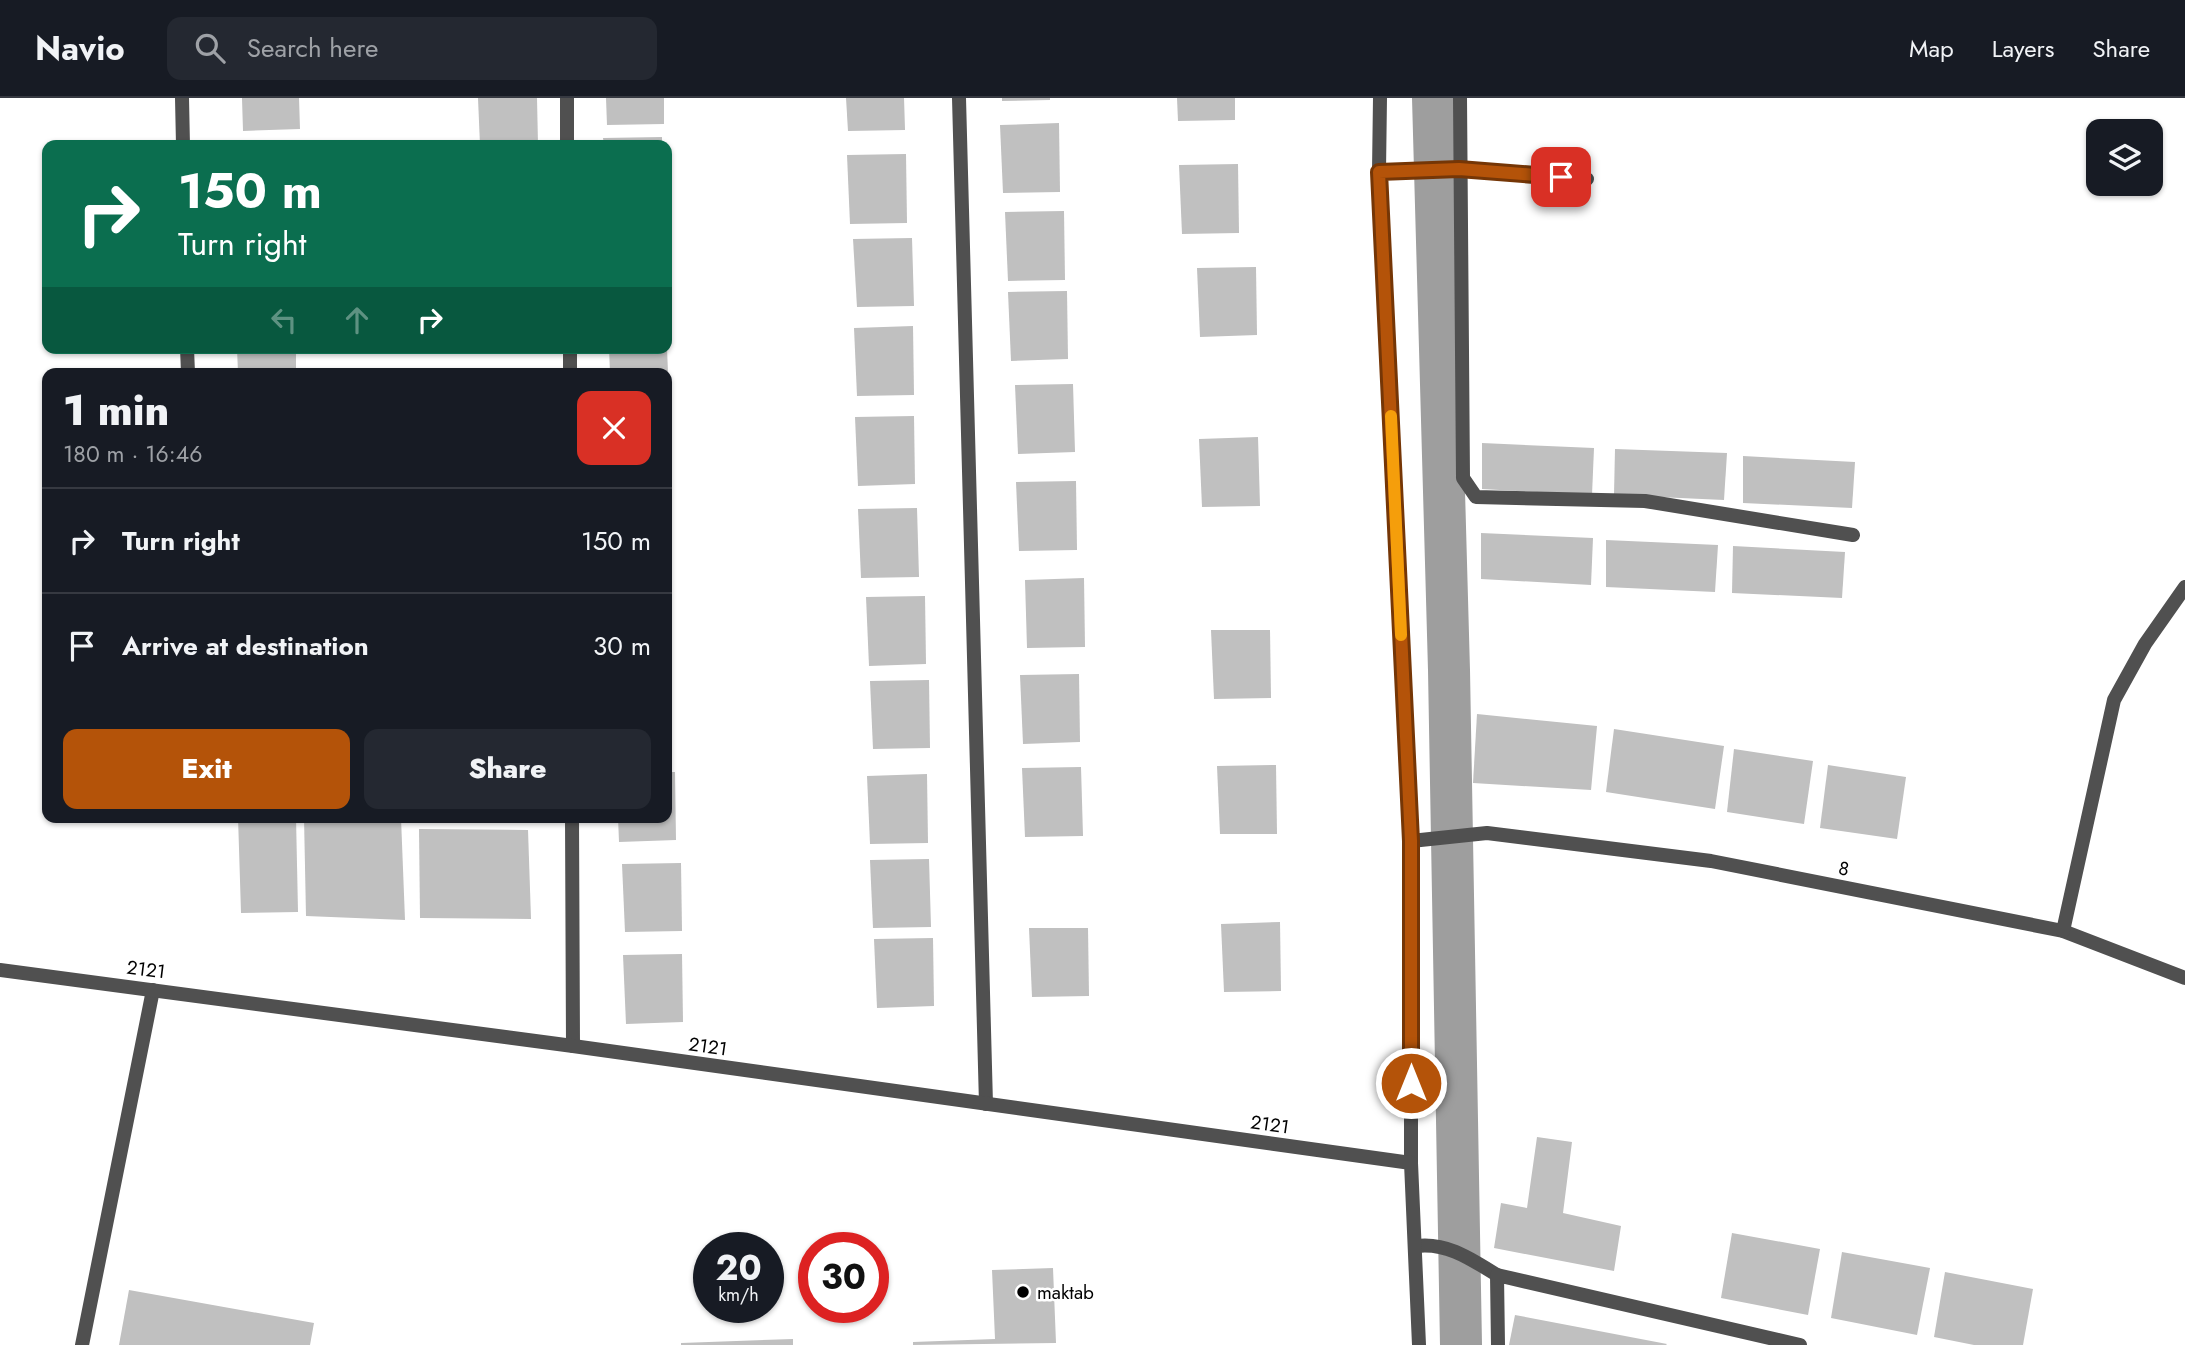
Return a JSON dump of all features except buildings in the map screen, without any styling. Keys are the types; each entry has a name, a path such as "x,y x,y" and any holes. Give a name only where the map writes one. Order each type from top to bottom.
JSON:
{"street":[{"path":"182,98 183,140"},
{"path":"567,98 567,140"},
{"path":"959,98 986,1104"},
{"path":"1380,98 1411,841 1411,1163 1424,1245 1419,1345"},
{"path":"1460,98 1463,478 1476,497 1645,501 1853,535"},
{"path":"1385,171 1459,169 1587,179"},
{"path":"2063,931 2114,700 2144,645 2185,587"},
{"path":"572,823 573,1046"},
{"name":"8","path":"1411,841 1487,833 1711,861 2063,931 2185,978"},
{"name":"2121","path":"0,970 573,1046 1411,1163"},
{"path":"82,1345 153,989"},
{"path":"1424,1245 1458,1252 1497,1275 1800,1345"},
{"path":"1497,1275 1498,1345"}],"waterway":[{"path":"1433,98 1449,670 1461,1345"}],"slow traffic":[{"path":"1391,416 1401,635"}],"place":[{"name":"maktab","path":"1023,1292"}],"route":[{"path":"1411,1083 1411,841 1379,172 1459,169 1561,177"}]}
